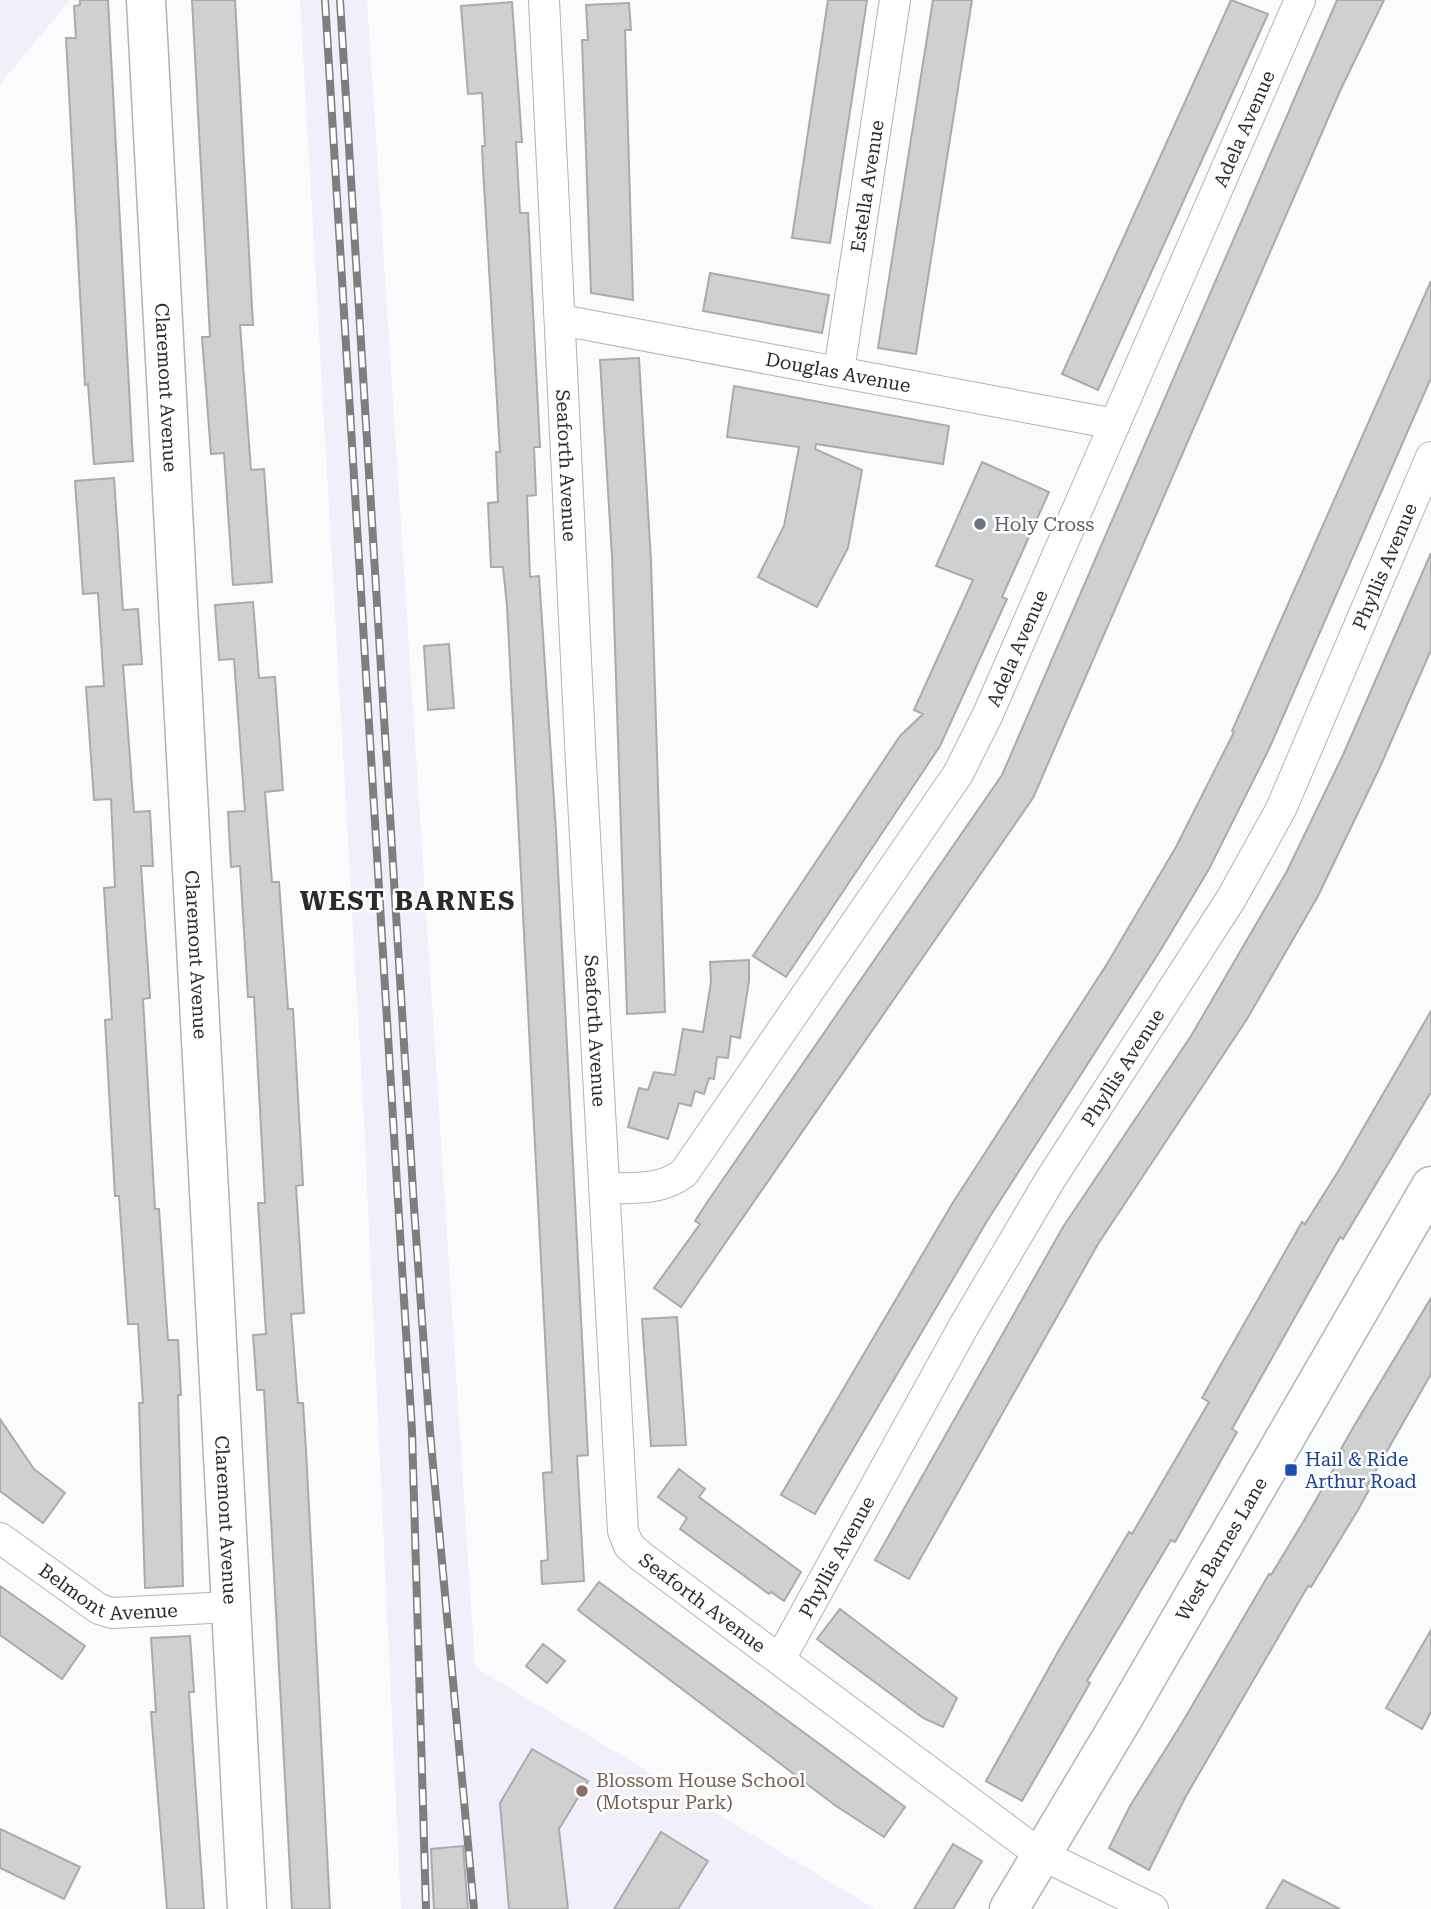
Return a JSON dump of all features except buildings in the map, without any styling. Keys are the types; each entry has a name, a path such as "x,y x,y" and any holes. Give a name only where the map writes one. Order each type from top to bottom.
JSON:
{"street":[{"name":"Claremont Avenue","path":"146,0 247,1909"},
{"name":"Seaforth Avenue","path":"544,0 581,763 624,1531 629,1546 642,1557 1042,1855 1153,1909"},
{"name":"Estella Avenue","path":"839,372 895,0"},
{"name":"Adela Avenue","path":"605,1188 654,1187 671,1182 684,1173 958,774 993,702 1300,0"},
{"name":"Douglas Avenue","path":"561,320 1115,424"},
{"name":"Phyllis Avenue","path":"780,1659 965,1324 1050,1180 1231,899 1281,809 1431,457"},
{"name":"West Barnes Lane","path":"1009,1909 1431,1186"},
{"name":"Belmont Avenue","path":"0,1538 99,1609 112,1613 230,1606"}],"shaded area":[{"path":"0,0 70,0 0,84"},
{"path":"300,0 367,0 475,1667 875,1909 401,1909 364,1121"}],"railway":[{"path":"325,0 412,1431 426,1909"},
{"path":"340,0 414,1207 430,1432 474,1909"}],"place":[{"name":"Holy Cross","path":"980,524"},
{"name":"Hail & Ride Arthur Road","path":"1291,1470"},
{"name":"Blossom House School (Motspur Park)","path":"582,1791"}],"district":[{"name":"WEST BARNES","path":"408,901"}]}
